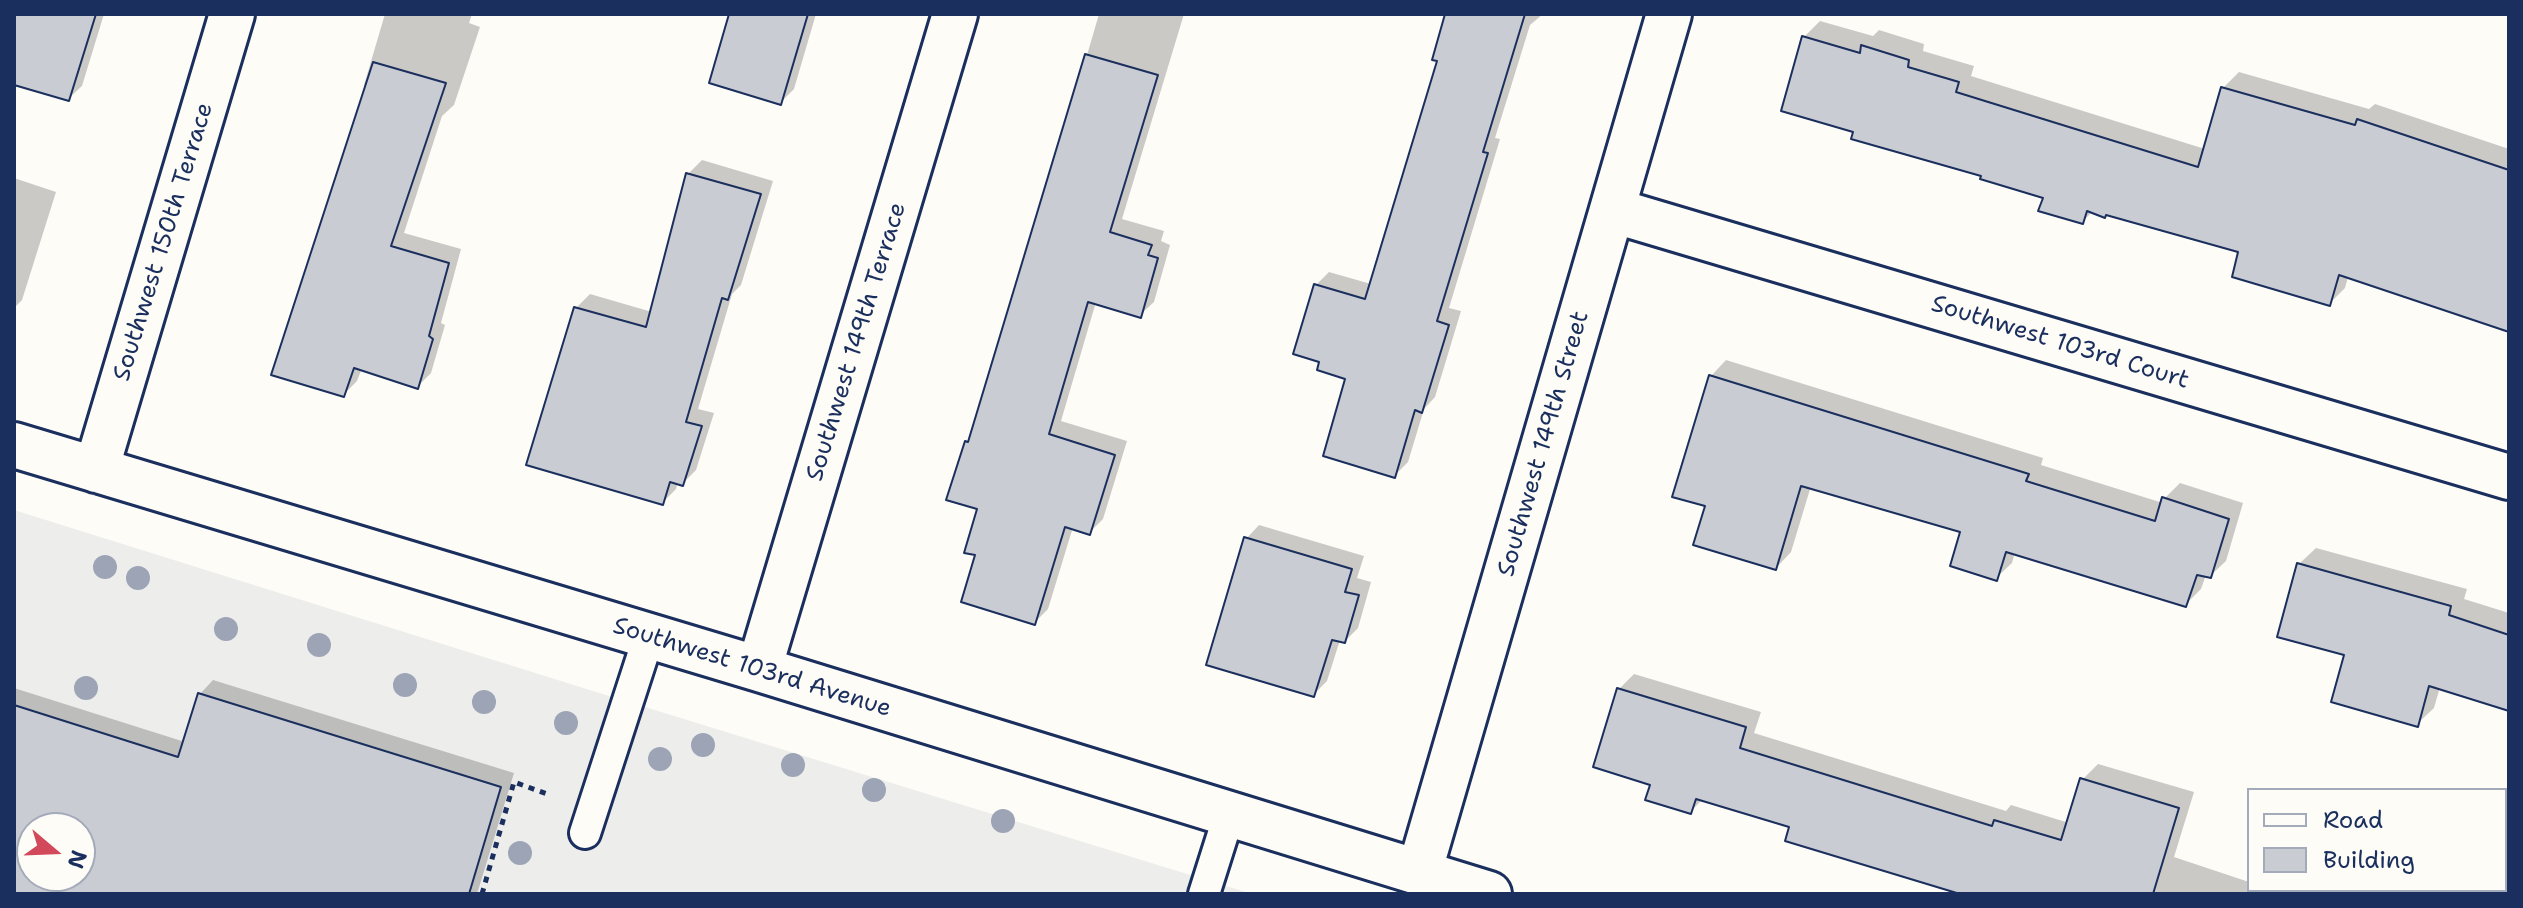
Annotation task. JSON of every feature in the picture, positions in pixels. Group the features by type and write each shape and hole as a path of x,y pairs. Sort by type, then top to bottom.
{"street":[{"name":"Southwest 150th Terrace","path":"96,470 232,14"},
{"name":"Southwest 149th Terrace","path":"759,669 955,14"},
{"name":"Southwest 149th Street","path":"1452,886 1612,210 1669,14"},
{"name":"Southwest 103rd Court","path":"1612,210 2509,477"},
{"name":"Southwest 103rd Avenue","path":"14,445 759,669 1452,886"}],"lane":[{"path":"585,833 649,636"},
{"path":"1204,894 1229,815"}],"path":[{"path":"482,894 514,782 556,797"}],"shaded area":[{"path":"14,510 593,691 1252,894 14,894"}],"building":[{"path":"14,14 96,14 69,101 14,85"},
{"path":"729,14 808,14 781,105 709,83"},
{"path":"1445,14 1525,14 1483,152 1488,153 1437,321 1449,325 1422,413 1415,410 1395,478 1323,456 1345,379 1317,370 1319,362 1293,354 1314,284 1365,299 1437,61 1432,60"},
{"path":"1802,36 1860,53 1861,45 1909,60 1908,67 1959,82 1956,92 2198,167 2221,87 2355,125 2357,119 2509,170 2509,332 2339,275 2330,306 2232,277 2238,252 2087,211 2083,224 2038,211 2043,198 1980,179 1981,176 1851,139 1853,132 1781,111"},
{"path":"1085,54 1158,75 1110,232 1152,245 1148,255 1158,258 1141,318 1088,302 1049,434 1115,455 1090,535 1065,527 1035,625 961,602 975,555 964,553 977,509 946,500 965,441 968,442"},
{"path":"373,62 446,83 391,246 449,263 429,336 433,339 418,389 354,368 344,397 271,375"},
{"path":"686,173 761,194 728,300 722,298 686,422 702,426 683,486 670,482 663,505 526,465 574,307 646,327"},
{"path":"1709,375 2029,474 2026,481 2155,521 2162,497 2229,519 2211,578 2197,575 2186,607 2006,552 1997,581 1950,566 1960,532 1801,486 1776,570 1693,545 1705,506 1672,497"},
{"path":"1244,537 1352,569 1345,592 1359,595 1345,643 1332,640 1314,697 1206,665"},
{"path":"2297,563 2451,606 2449,615 2509,635 2509,711 2429,686 2418,727 2331,702 2344,655 2277,637"},
{"path":"1617,688 1746,727 1740,748 1992,826 1994,820 2061,840 2080,778 2179,808 2153,894 1960,894 1785,841 1789,827 1696,799 1691,814 1645,800 1650,785 1593,767"},
{"path":"198,693 501,787 469,894 14,894 14,705 178,757"}]}
